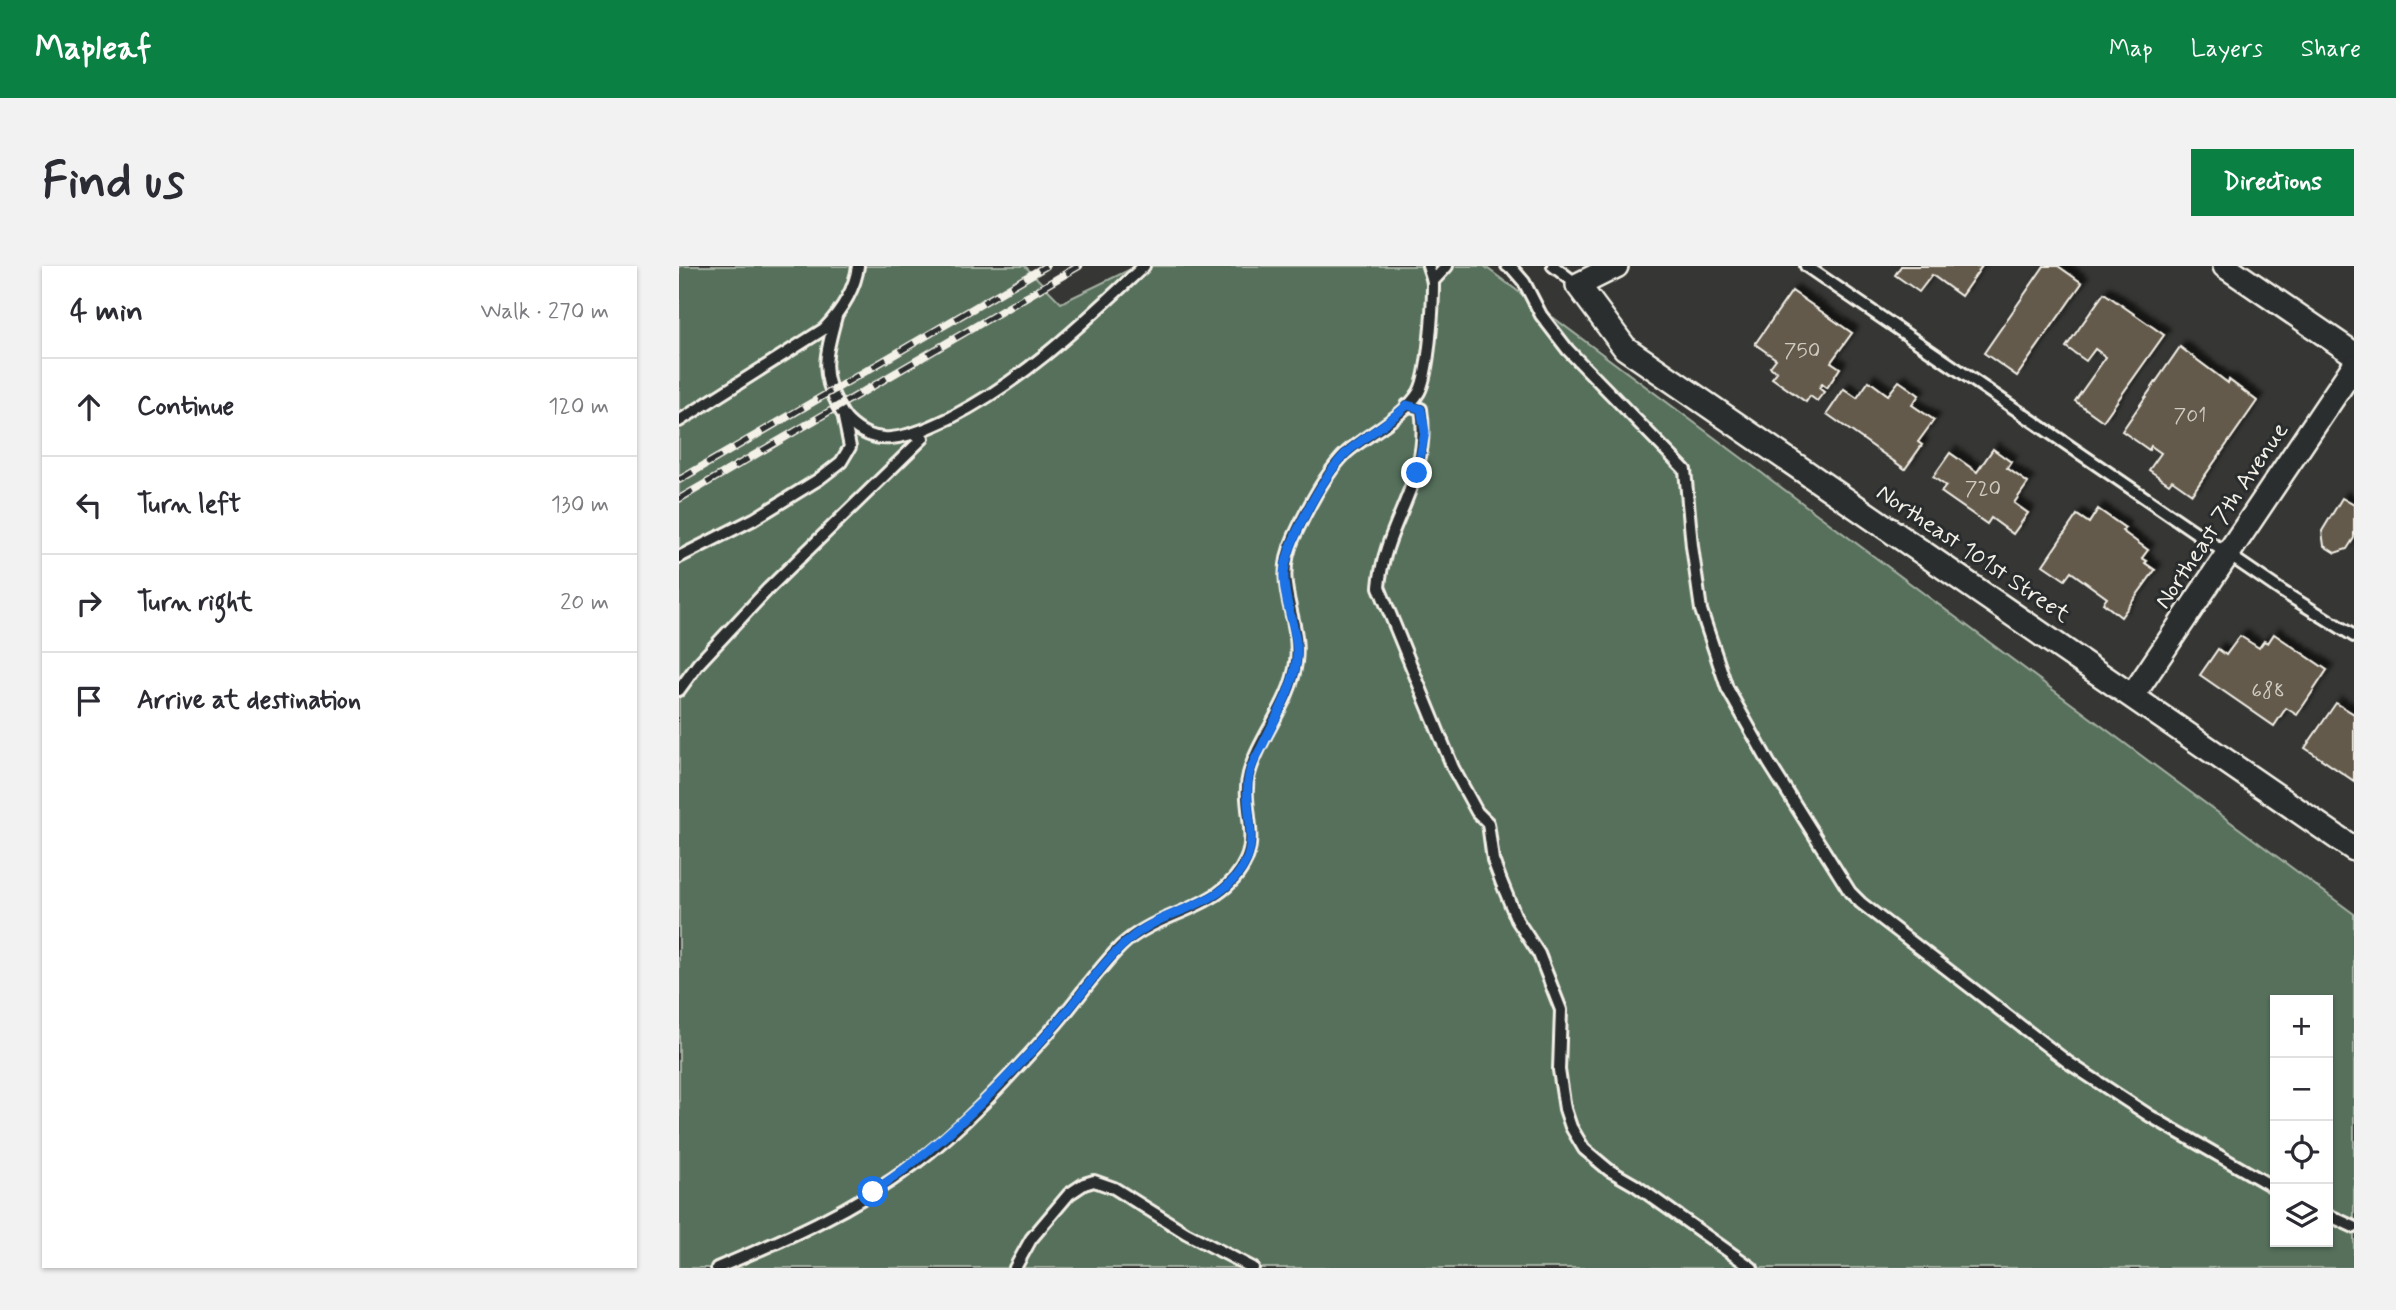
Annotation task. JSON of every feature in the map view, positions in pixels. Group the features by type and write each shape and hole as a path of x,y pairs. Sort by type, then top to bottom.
{"street":[{"path":"1578,285 1616,266"},
{"path":"2225,266 2354,354"},
{"name":"Northeast 101st Street","path":"1578,285 1625,348 2354,849"},
{"name":"Northeast 7th Avenue","path":"2133,695 2354,366"}],"lane":[{"path":"679,421 824,329 848,296 858,266"},
{"path":"679,690 698,664 768,589 918,436 972,407 1030,368 1074,332 1145,266"},
{"path":"717,1268 835,1215 915,1164 951,1134 989,1096 1053,1028 1120,947 1137,932 1203,902 1237,876 1247,858 1251,838 1246,794 1249,772 1291,681 1296,662 1296,643 1284,579 1286,558 1294,537 1329,474 1346,453 1407,405 1419,392 1425,376 1433,281 1428,266"},
{"path":"1433,281 1447,266"},
{"path":"1507,266 1524,282 1541,315 1568,350 1685,470 1701,610 1727,688 1769,763 1850,892 2069,1063 2150,1116 2270,1185"},
{"path":"1553,266 1578,285"},
{"path":"1806,266 2283,592 2354,636"},
{"path":"679,557 754,519 819,479 841,461 851,447 844,418 826,383 824,367 836,316"},
{"path":"1407,405 1421,409 1425,432 1417,473 1386,554 1379,587 1453,768 1477,812 1488,823 1493,860 1501,881 1517,920 1539,954 1561,1010 1559,1070 1570,1127 1584,1149 1609,1170 1635,1185 1752,1268"},
{"path":"844,418 872,436 890,439 918,436"},
{"path":"1015,1268 1031,1239 1069,1194 1094,1181 1114,1188 1186,1233 1253,1268"},
{"path":"2333,1216 2354,1227"}],"green space":[{"path":"679,266 1025,266 1061,303 1137,266 1484,266 2354,914 2354,1268 679,1268"}],"building":[{"path":"1901,266 1982,266 1961,296 1932,275 1919,292 1895,275"},
{"path":"2044,266 2058,266 2082,283 2017,376 1984,353"},
{"path":"1792,291 1852,333 1831,362 1840,368 1827,388 1822,384 1819,388 1824,392 1817,401 1810,396 1806,402 1772,378 1777,372 1770,367 1776,359 1755,344"},
{"path":"2104,293 2164,335 2103,421 2075,401 2106,357 2095,349 2086,361 2066,347"},
{"path":"2180,347 2257,401 2192,494 2172,480 2169,484 2149,470 2161,453 2151,446 2149,450 2122,431"},
{"path":"1869,381 1888,395 1899,381 1919,395 1912,405 1934,420 1918,442 1922,445 1905,469 1827,414 1844,389 1857,398"},
{"path":"1993,449 2011,462 2007,468 2028,483 2014,503 2028,513 2013,534 1991,518 1987,524 1941,492 1946,486 1933,477 1950,453 1977,472"},
{"path":"2342,498 2354,505 2354,538 2347,549 2335,553 2324,546 2322,531"},
{"path":"2098,509 2125,528 2122,531 2148,550 2142,558 2155,570 2121,617 2103,603 2107,598 2071,572 2065,580 2043,565 2077,515 2089,523"},
{"path":"2274,634 2327,670 2297,715 2286,708 2274,726 2200,675 2218,649 2226,655 2240,636 2259,648 2264,641 2268,643"},
{"path":"2336,703 2354,714 2354,781 2305,748"}],"railway":[{"path":"679,480 1046,266"},
{"path":"679,499 1079,266"}],"route":[{"path":"873,1192 915,1164 951,1134 1053,1028 1120,947 1137,932 1203,902 1237,876 1247,858 1251,838 1246,794 1249,772 1291,681 1296,662 1296,643 1284,579 1286,558 1294,537 1329,474 1346,453 1407,405 1421,409 1425,432 1417,473"}]}
